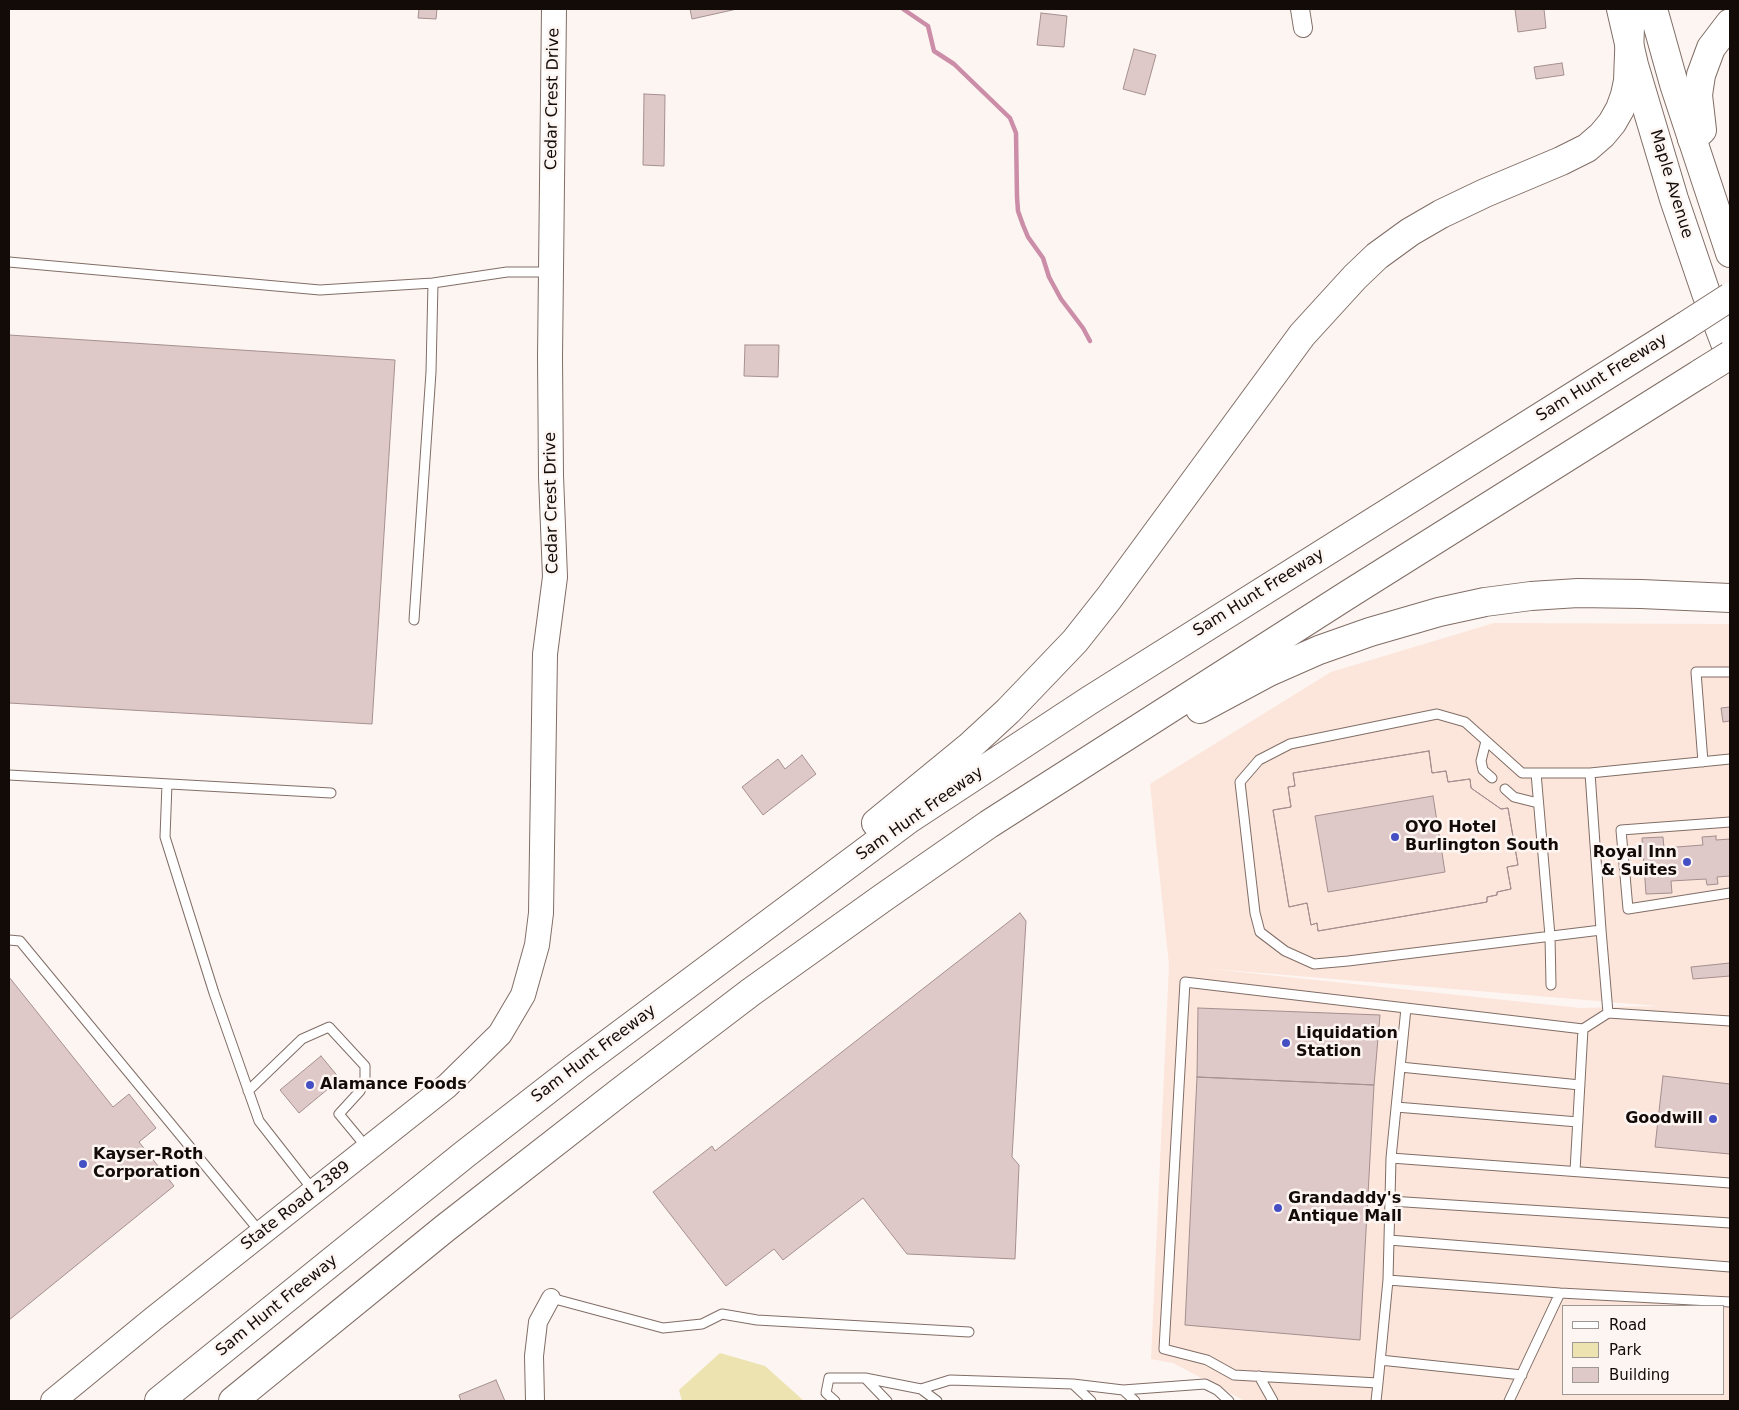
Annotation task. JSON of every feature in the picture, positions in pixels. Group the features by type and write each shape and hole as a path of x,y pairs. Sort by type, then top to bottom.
{"main road":[{"name":"Maple Avenue","path":"1621,9 1628,40 1674,199 1730,356"},
{"path":"670,996 970,746 1043,676 1075,641 1109,598 1302,335 1354,277 1377,256 1410,232 1441,214 1485,192 1561,161 1587,148 1602,135 1612,123 1625,95 1628,81 1628,40 1633,16 1637,9"},
{"name":"Maple Avenue","path":"1653,9 1674,84 1730,253"},
{"path":"1692,139 1702,130 1698,95 1700,75 1711,48 1730,23"},
{"name":"Sam Hunt Freeway","path":"159,1401 465,1154 670,996 909,820 1090,700 1730,297"},
{"path":"233,1401 444,1229 620,1091 743,998 892,891 989,824 1349,594 1730,356"},
{"path":"1035,795 1269,672 1319,650 1370,632 1439,612 1485,602 1531,596 1578,593 1730,598"}],"street":[{"name":"Cedar Crest Drive","path":"523,996 538,945 541,913 545,654 554,578 551,476 550,272 554,9"},
{"path":"1300,9 1303,28"},
{"name":"State Road 2389","path":"52,1401 447,1086 500,1034 523,996"},
{"path":"535,1401 534,1356 538,1322 551,1298"}],"lane":[{"path":"9,262 320,290 433,283 507,272 550,272"},
{"path":"414,620 431,372 433,283"},
{"path":"1703,762 1696,672 1730,672"},
{"path":"1601,930 1314,964 1285,951 1260,932 1254,914 1240,782 1259,760 1290,744 1437,714 1465,722 1522,773 1590,773 1730,759"},
{"path":"1486,741 1480,761 1483,770 1492,778"},
{"path":"1536,773 1550,936 1551,985"},
{"path":"1590,773 1608,1013"},
{"path":"9,776 331,793"},
{"path":"167,784 165,837 214,993 248,1091 259,1121 315,1191"},
{"path":"1505,789 1514,797 1538,803"},
{"path":"1730,822 1621,830 1628,909 1730,894"},
{"path":"9,940 20,941 262,1233"},
{"path":"1378,1383 1234,1375 1207,1360 1164,1349 1185,982 1584,1029 1608,1013 1730,1021"},
{"path":"1376,1401 1388,1280 1391,1158 1406,1008"},
{"path":"248,1091 302,1039 329,1027 365,1066 365,1080 360,1091 339,1114 368,1149"},
{"path":"1575,1171 1584,1029"},
{"path":"1400,1067 1580,1085"},
{"path":"1396,1107 1578,1122"},
{"path":"1391,1158 1730,1183"},
{"path":"1390,1201 1730,1223"},
{"path":"1389,1240 1730,1267"},
{"path":"1388,1280 1560,1293 1730,1302"},
{"path":"1509,1401 1560,1293"},
{"path":"551,1298 663,1328 702,1324 722,1314 756,1320 969,1332"},
{"path":"1380,1360 1522,1375"},
{"path":"1259,1376 1272,1401"},
{"path":"835,1401 826,1393 829,1378 865,1378 921,1389 936,1401"},
{"path":"865,1378 887,1401"},
{"path":"921,1389 950,1380 1073,1384 1123,1390 1205,1384 1229,1401"},
{"path":"1073,1384 1091,1401"},
{"path":"1123,1390 1135,1401"}],"shaded area":[{"path":"1494,623 1730,624 1730,1401 1245,1401 1173,1363 1151,1359 1169,965 1150,784 1331,672","holes":["1202,968 1658,1006 1580,1008"]}],"green space":[{"path":"720,1353 765,1366 804,1401 682,1401 679,1390"}],"building":[{"path":"419,9 437,9 436,19 418,18"},
{"path":"690,9 737,9 692,19"},
{"path":"1515,9 1544,9 1546,28 1518,32"},
{"path":"1041,13 1067,16 1064,47 1037,45"},
{"path":"1134,49 1156,55 1145,95 1123,89"},
{"path":"1562,63 1564,75 1536,79 1534,67"},
{"path":"644,94 665,95 664,166 643,165"},
{"path":"9,335 395,360 372,724 9,703"},
{"path":"745,345 779,345 778,377 744,376"},
{"path":"1730,707 1730,721 1723,722 1721,708"},
{"name":"OYO Hotel Burlington South","path":"1429,751 1432,773 1446,771 1448,782 1470,779 1471,788 1501,809 1508,808 1518,865 1507,867 1511,889 1497,892 1497,895 1487,897 1487,902 1318,931 1317,923 1311,925 1307,903 1289,907 1273,810 1291,807 1288,787 1295,786 1293,773","holes":["1433,796 1445,872 1328,892 1315,816"]},
{"name":"OYO Hotel Burlington South","path":"1429,751 1432,773 1446,771 1448,782 1470,779 1471,788 1501,809 1508,808 1518,865 1507,867 1511,889 1497,892 1497,895 1487,897 1487,902 1318,931 1317,923 1311,925 1307,903 1289,907 1273,810 1291,807 1288,787 1295,786 1293,773"},
{"path":"802,755 816,774 763,815 742,787 778,759 785,769"},
{"name":"Royal Inn & Suites","path":"1716,836 1716,840 1730,839 1730,876 1717,877 1718,884 1707,885 1706,879 1671,881 1672,893 1646,894 1642,838 1663,837 1664,848 1703,845 1702,837"},
{"path":"1020,913 1026,921 1012,1157 1019,1165 1015,1259 907,1254 863,1198 783,1260 774,1249 726,1286 653,1192 712,1146 715,1151"},
{"path":"1730,963 1730,976 1693,979 1691,967"},
{"name":"Kayser-Roth Corporation","path":"9,977 113,1107 129,1094 156,1128 139,1142 174,1186 9,1320"},
{"path":"1198,1008 1380,1015 1374,1085 1197,1077"},
{"name":"Alamance Foods","path":"321,1056 340,1079 299,1113 280,1090"},
{"path":"1663,1076 1730,1084 1730,1154 1655,1147"},
{"path":"1197,1077 1374,1085 1360,1340 1185,1325"},
{"path":"496,1380 505,1401 461,1401 459,1395"}],"waterway":[{"path":"903,9 928,26 934,51 954,64 1010,118 1016,133 1018,211 1023,225 1028,237 1043,258 1049,277 1061,299 1083,328 1090,341"}],"place":[{"name":"OYO Hotel Burlington South","path":"1395,837"},
{"name":"Royal Inn & Suites","path":"1687,862"},
{"name":"Liquidation Station","path":"1286,1043"},
{"name":"Alamance Foods","path":"310,1085"},
{"name":"Goodwill","path":"1713,1119"},
{"name":"Kayser-Roth Corporation","path":"83,1164"},
{"name":"Grandaddy's Antique Mall","path":"1278,1208"}]}
